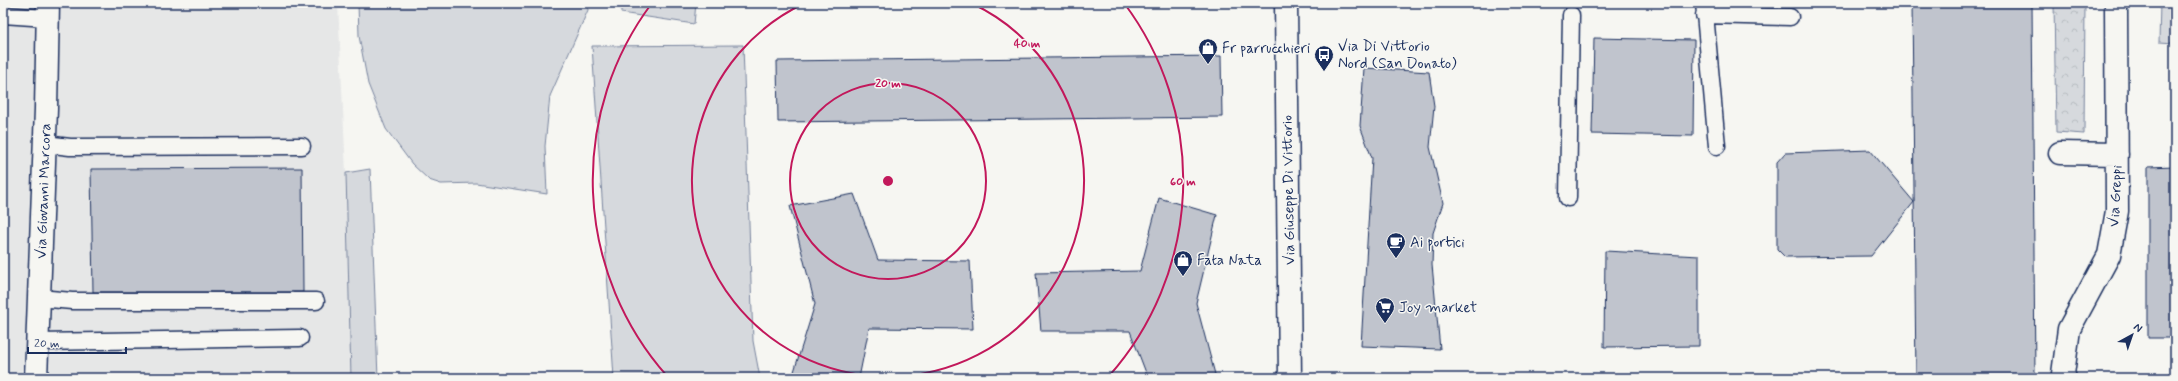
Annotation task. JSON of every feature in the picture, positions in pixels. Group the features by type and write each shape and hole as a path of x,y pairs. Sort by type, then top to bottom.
{"street":[{"name":"Via Giuseppe Di Vittorio","path":"1286,3 1290,378"},
{"name":"Via Greppi","path":"2066,378 2064,374 2069,329 2109,255 2117,211 2116,3"},
{"name":"Via Giovanni Marcora","path":"36,378 45,144 48,10"},
{"path":"2060,153 2117,154"}],"lane":[{"path":"1717,146 1704,9 1790,17"},
{"path":"3,15 48,10"},
{"path":"1568,198 1571,15"},
{"path":"45,144 70,147 302,146"},
{"path":"39,298 72,301 316,301"},
{"path":"37,342 300,338"}],"shaded area":[{"path":"3,3 338,3 346,173 351,378 3,378"}],"green space":[{"path":"358,3 588,3 588,10 550,96 545,146 547,194 476,183 441,184 429,180 412,164 386,129 368,84 359,36"},
{"path":"621,3 696,3 694,24 621,13"},
{"path":"2054,3 2085,3 2084,134 2056,132"},
{"path":"2160,3 2175,3 2175,43 2159,42"},
{"path":"743,45 753,341 760,378 614,378 592,46"},
{"path":"370,169 378,378 351,378 346,173"}],"building":[{"path":"1912,3 2032,3 2035,378 1916,378"},
{"path":"1594,38 1694,40 1693,136 1592,134"},
{"path":"1221,56 1222,117 778,122 777,61"},
{"path":"1364,68 1429,72 1434,106 1430,147 1443,203 1433,233 1432,265 1440,349 1361,346 1372,158 1360,126"},
{"path":"1870,150 1914,202 1871,256 1785,257 1777,249 1777,162 1785,153"},
{"path":"2175,166 2175,338 2148,338 2148,167"},
{"path":"302,168 303,292 93,292 91,169"},
{"path":"854,194 878,260 970,261 973,329 869,328 859,378 792,378 815,304 790,206"},
{"path":"1159,198 1217,215 1196,303 1216,378 1148,378 1130,331 1041,331 1036,273 1140,271"},
{"path":"1605,251 1699,256 1699,346 1604,347"}],"place":[{"name":"Fr parrucchieri","path":"1208,65"},
{"name":"Via Di Vittorio Nord (San Donato)","path":"1324,72"},
{"name":"Ai portici","path":"1396,259"},
{"name":"Fata Nata","path":"1183,277"},
{"name":"Joy market","path":"1385,324"}]}
